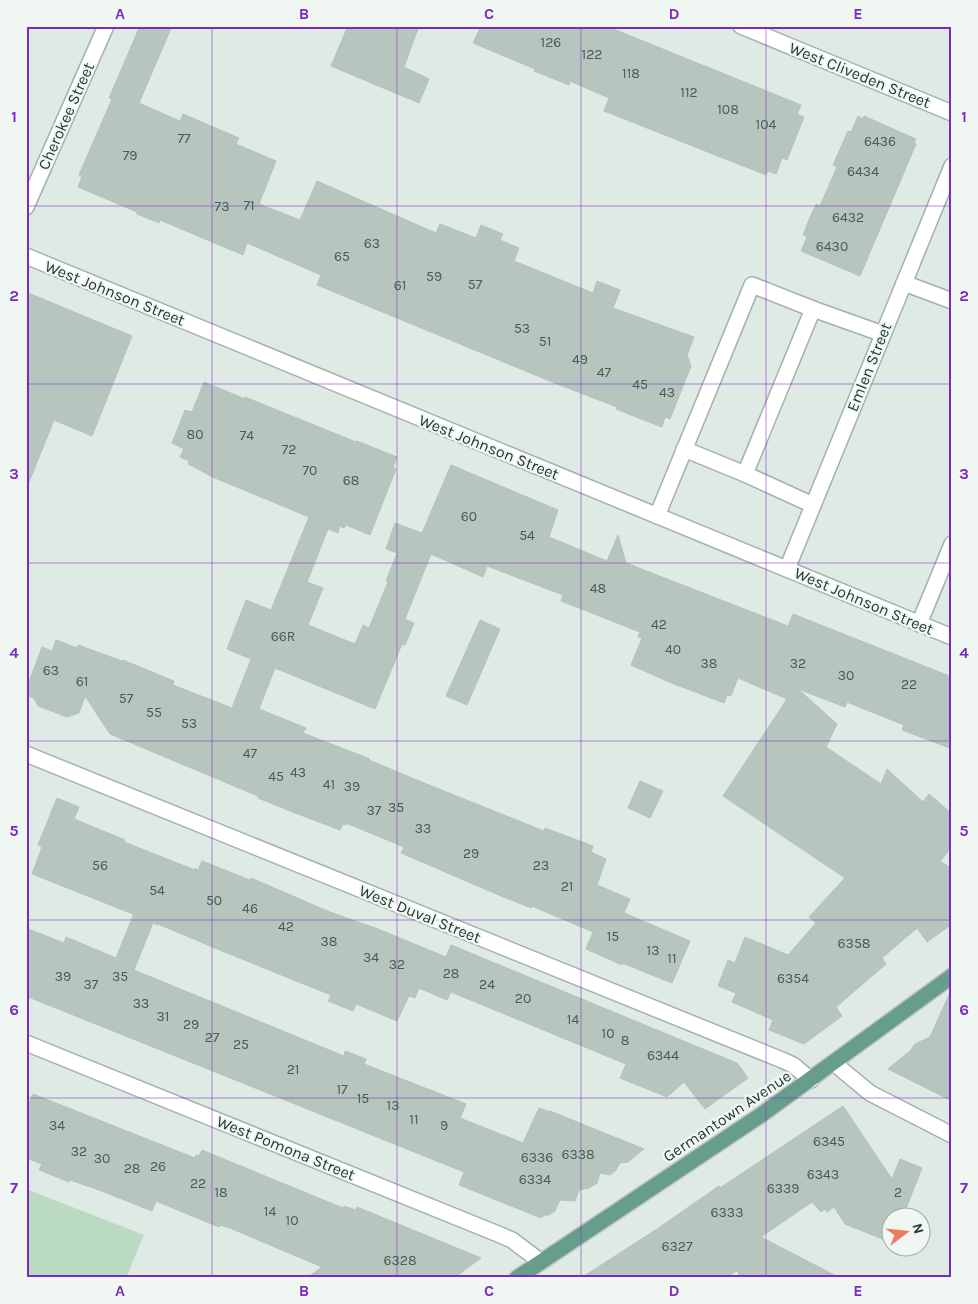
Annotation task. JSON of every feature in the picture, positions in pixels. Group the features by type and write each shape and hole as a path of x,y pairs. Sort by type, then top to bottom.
{"main road":[{"name":"Germantown Avenue","path":"517,1278 810,1080 952,976"}],"street":[{"name":"Cherokee Street","path":"26,206 106,26"},
{"name":"West Cliveden Street","path":"741,26 952,113"},
{"name":"Emlen Street","path":"786,568 952,166"},
{"name":"West Johnson Street","path":"26,256 952,637"},
{"path":"904,282 952,300"},
{"path":"657,516 752,285 883,334"},
{"path":"745,474 813,309"},
{"path":"684,449 813,505"},
{"path":"919,624 952,544"},
{"name":"West Duval Street","path":"26,754 782,1060 793,1065 810,1080"},
{"name":"West Pomona Street","path":"26,1043 498,1234 512,1240 541,1262"},
{"path":"834,1063 870,1093 952,1135"}],"green space":[{"path":"26,1189 144,1235 126,1278 26,1278"}],"building":[{"path":"140,26 172,26 139,103 180,121 183,114 239,138 236,144 276,161 259,204 300,220 317,181 436,233 440,224 476,238 481,225 503,234 500,240 519,248 514,261 593,293 597,281 620,290 613,308 694,337 687,355 691,366 670,419 665,417 662,427 641,419 616,409 617,407 317,285 321,275 247,243 243,255 160,220 159,223 137,214 137,212 78,187 82,177 79,175 112,99 109,98"},
{"path":"348,26 419,26 404,67 429,79 419,103 331,66"},
{"path":"481,26 606,26 801,105 797,114 804,117 787,160 782,158 776,174 768,171 766,175 604,111 609,98 570,81 569,85 534,71 535,69 473,43"},
{"path":"858,116 863,119 864,116 916,139 914,143 916,144 860,276 801,251 807,237 803,235 811,215 816,204 820,206 837,167 833,165 848,131 851,132"},
{"path":"26,292 132,336 92,436 54,420 27,487"},
{"path":"204,382 397,457 393,467 396,469 370,535 346,525 344,528 340,526 338,533 328,529 307,582 323,588 308,625 355,644 363,625 369,628 388,582 386,581 397,553 386,549 395,523 422,533 451,465 558,510 549,537 607,561 618,535 626,563 788,626 793,614 952,677 952,749 902,730 904,725 847,702 845,707 798,689 837,724 826,747 881,784 887,769 923,802 929,794 952,814 952,847 940,861 952,869 952,924 927,942 917,928 882,958 886,964 836,1007 842,1016 804,1044 769,1030 773,1020 732,1002 736,993 718,986 728,960 735,963 745,937 788,955 816,923 809,917 845,878 723,796 787,699 738,678 731,696 727,695 724,703 669,682 631,665 642,638 638,637 640,632 561,601 563,595 487,566 483,577 431,554 405,619 414,623 405,645 402,644 375,709 275,668 259,709 306,728 303,733 370,759 429,785 544,831 545,828 593,846 591,852 606,859 597,885 630,899 624,913 690,941 672,983 622,963 622,965 586,949 593,932 532,906 531,908 501,896 401,853 404,847 346,823 346,825 343,824 340,830 290,811 110,734 85,696 79,713 67,717 38,706 34,698 26,695 26,690 42,647 52,651 56,640 77,648 78,645 123,660 174,681 173,685 232,708 251,659 227,649 246,600 271,610 309,517 215,478 188,464 189,461 180,457 184,449 172,443 185,410 192,412"},
{"path":"480,620 500,629 467,705 446,696"},
{"path":"640,781 663,791 650,818 628,808"},
{"path":"57,798 79,807 74,819 125,840 124,842 195,870 195,868 198,870 202,861 250,880 251,878 330,912 378,929 446,957 451,945 737,1063 748,1078 705,1109 684,1082 667,1097 620,1078 626,1064 451,992 447,1000 419,988 415,998 409,996 397,1021 356,1004 353,1011 328,1001 331,995 153,923 134,970 344,1056 345,1051 366,1059 364,1064 466,1104 460,1118 523,1143 539,1108 644,1149 628,1162 620,1163 610,1175 600,1173 597,1183 589,1188 579,1190 575,1201 560,1200 555,1211 541,1218 459,1185 464,1172 26,996 26,928 64,943 66,937 116,958 133,916 133,914 32,874 42,847 38,845"},
{"path":"952,988 952,1101 888,1069 910,1051 915,1044 930,1037"},
{"path":"33,1094 195,1158 196,1155 199,1156 202,1150 343,1208 344,1206 356,1210 357,1207 481,1258 454,1278 307,1278 322,1267 230,1228 220,1225 219,1227 156,1201 152,1211 99,1190 70,1180 69,1182 39,1170 42,1164 26,1158 26,1111"},
{"path":"843,1106 892,1179 900,1159 922,1168 907,1206 880,1206 880,1238 845,1224 834,1207 827,1212 825,1209 821,1212 812,1202 761,1237 840,1278 741,1278 737,1271 724,1278 581,1278 719,1186 720,1188"}]}
